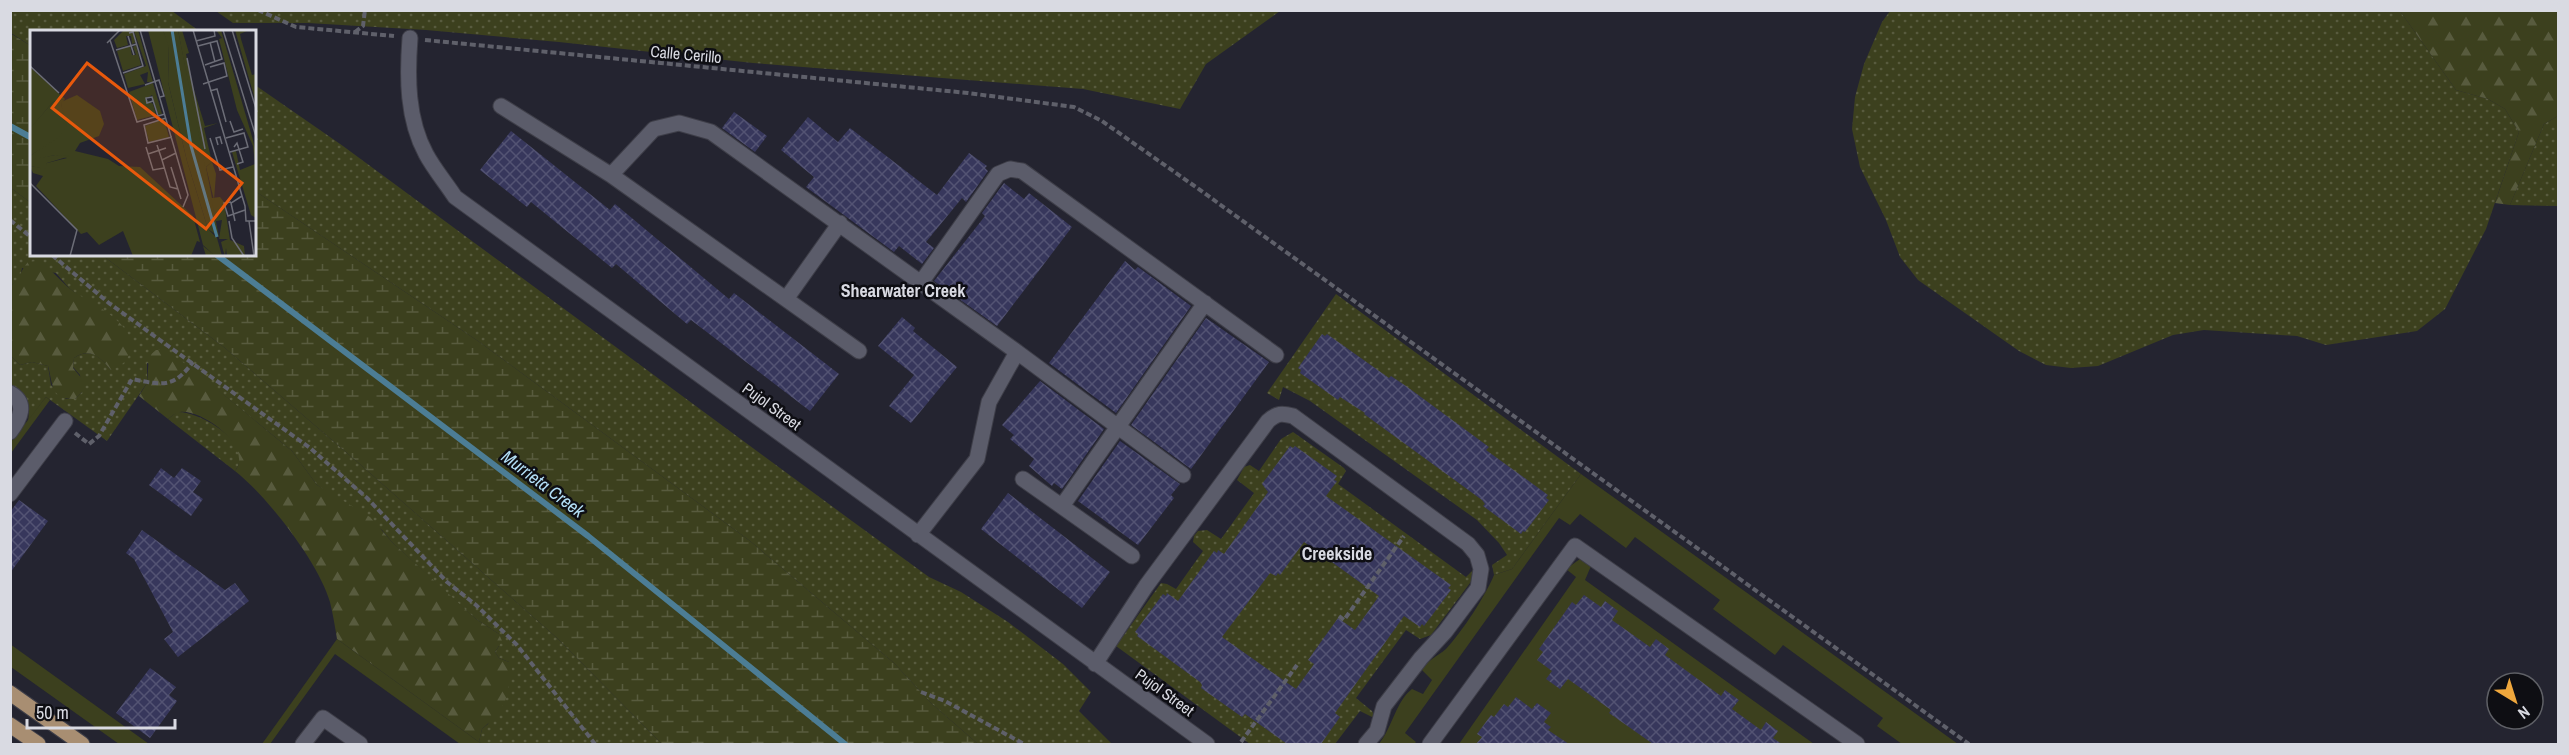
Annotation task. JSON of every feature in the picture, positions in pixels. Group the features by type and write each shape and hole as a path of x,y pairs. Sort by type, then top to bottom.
{"main road":[{"path":"10,693 82,744"},
{"path":"10,724 38,744"}],"street":[{"name":"Pujol Street","path":"410,38 410,109 426,153 455,197 1207,744"},
{"path":"501,106 611,175 859,351"},
{"path":"611,175 654,129 679,123 711,132 922,281 1183,475"},
{"path":"922,281 998,174 1010,169 1022,171 1276,355"},
{"path":"786,299 840,223"},
{"path":"1062,506 1205,303"},
{"path":"918,535 977,459 989,402 1017,352"},
{"path":"10,393 21,403 21,410 19,420 10,432"},
{"path":"1095,664 1124,616 1268,421 1282,413 1293,416 1468,544 1477,555 1481,569 1478,588 1384,706 1377,731 1366,744"},
{"path":"10,494 63,422"},
{"path":"1023,479 1132,556"},
{"path":"1430,744 1575,546 1857,744"},
{"path":"303,744 323,718 360,744"}],"path":[{"name":"Calle Cerillo","path":"258,10 296,27 968,93 1074,107 1102,121 1193,184 1969,744"},
{"path":"355,33 363,26 365,10"},
{"path":"10,220 30,236"},
{"path":"53,256 110,304 310,448 367,498 447,582 476,605 517,645 595,744"},
{"path":"63,422 89,444 99,436 132,379 153,385 165,384 175,381 193,362"},
{"path":"1339,616 1344,620 1404,536"},
{"path":"1241,742 1298,665"},
{"path":"921,692 945,701 1024,744"}],"green space":[{"path":"10,11 172,11 198,30 30,30 30,45 11,33"},
{"path":"216,11 1280,11 1206,64 1180,109 1083,89 753,63 426,30 308,23 233,23"},
{"path":"1890,11 2400,11 2456,90 2488,99 2505,109 2519,132 2486,229 2445,309 2417,331 2326,345 2297,336 2204,330 2173,335 2098,366 2071,368 2046,365 2019,351 1918,280 1900,257 1886,220 1860,167 1852,129 1855,97 1864,64 1882,22"},
{"path":"2400,11 2558,11 2558,116 2544,124 2510,205 2495,203 2519,132 2505,109 2488,99 2456,90"},
{"path":"10,33 30,45 30,202 11,188"},
{"path":"256,86 343,146 929,577 961,592 1008,622 1063,664 1091,692 1079,711 1112,744 978,744 932,704 894,663 750,541 478,341 256,192"},
{"path":"2558,116 2558,206 2510,205 2544,124"},
{"path":"11,188 30,202 30,256 103,256 225,348 557,638 662,744 482,744 479,742 482,729 488,724 509,662 499,658 495,652 499,646 499,634 476,619 451,597 382,530 317,485 292,451 209,384 147,363 147,383 107,441 46,397 28,421 29,409 26,401 11,387 11,356 20,365 32,362 48,366 51,385 66,399 75,399 82,392 80,375 73,367 74,358 85,353 95,355 111,370 82,298 69,288 56,273 22,268 20,278 11,286"},
{"path":"256,192 478,341 750,541 894,663 932,704 978,744 662,744 557,638 225,348 103,256 256,256"},
{"path":"37,261 73,291 111,316 127,332 131,342 130,352 125,361 111,370 94,355 85,353 74,358 73,368 84,381 82,392 75,399 61,397 57,393 52,384 48,366 32,362 20,365 11,356 11,286 28,262"},
{"path":"1336,294 1581,474 1512,569 1494,575 1492,565 1507,555 1477,520 1310,401 1283,387 1279,400 1267,393"},
{"path":"156,350 165,350 190,367 292,451 317,485 370,517 392,542 476,619 499,634 502,641 495,652 499,658 509,662 512,670 505,702 495,717 482,729 479,742 337,639 330,602 315,569 304,550 276,513 235,471 239,461 238,451 232,441 223,431 201,417 180,412 168,419 139,396 147,383 149,356"},
{"path":"46,397 50,400 11,453 10,443"},
{"path":"177,412 187,413 211,423 232,440 238,450 239,461 235,471 168,419"},
{"path":"1293,432 1344,468 1346,471 1338,484 1466,577 1474,569 1476,575 1431,635 1420,639 1406,630 1356,698 1372,711 1374,715 1372,717 1360,711 1335,744 1250,744 1116,646 1161,583 1176,589 1203,551 1193,542 1198,531 1207,530 1221,539 1254,493 1237,480 1244,467 1250,465 1259,471 1281,439"},
{"path":"1581,474 1958,744 1902,744 1877,726 1883,718 1783,645 1775,655 1713,609 1720,600 1635,537 1626,548 1580,514 1570,525 1559,518 1405,733 1416,742 1414,744 1379,744 1402,700 1412,689 1423,694 1432,680 1422,670 1424,666 1446,649 1459,633 1480,603 1494,575 1512,569"},
{"path":"1580,559 1585,560 1591,566 1585,580 1814,744 1459,744 1576,577 1566,569"},
{"path":"337,639 482,744 460,744 335,654 270,744 262,744"},
{"path":"10,644 149,744 119,744 11,667"}],"building":[{"path":"734,112 767,136 755,152 722,128"},
{"path":"808,117 838,142 850,128 937,195 969,153 987,166 985,168 988,171 966,202 962,198 926,242 934,248 922,264 899,246 894,252 806,187 814,177 781,150"},
{"path":"511,131 610,210 615,204 729,299 734,293 839,374 810,411 691,320 687,324 616,264 612,268 531,202 527,207 480,170"},
{"path":"1004,183 1024,199 1029,193 1072,227 997,326 934,281 985,216 982,213"},
{"path":"1125,261 1135,270 1138,267 1191,306 1116,413 1049,363"},
{"path":"902,317 915,328 913,331 957,367 911,423 889,406 914,375 878,346"},
{"path":"1206,318 1269,362 1191,469 1131,425"},
{"path":"1322,334 1325,336 1327,334 1389,378 1391,376 1406,386 1489,447 1486,450 1548,495 1546,498 1549,500 1525,532 1521,534 1483,506 1485,504 1482,500 1365,413 1340,397 1338,400 1300,373 1301,370 1298,368"},
{"path":"1040,381 1104,429 1062,489 1054,483 1052,486 1029,466 1034,459 1010,439 1014,435 1002,425"},
{"path":"1120,441 1180,484 1171,495 1174,498 1138,545 1078,501"},
{"path":"1290,446 1293,448 1295,446 1337,476 1334,480 1337,481 1326,496 1451,585 1448,588 1451,590 1424,626 1422,624 1420,627 1404,616 1335,713 1340,717 1321,744 1287,744 1245,714 1242,717 1201,688 1200,682 1137,636 1135,632 1163,594 1166,596 1167,593 1178,601 1214,551 1217,553 1218,550 1224,554 1268,492 1262,484","holes":["1304,542 1379,596 1355,630 1338,618 1308,660 1314,664 1296,689 1222,637 1270,573 1280,575"]},
{"path":"161,468 174,478 182,468 201,481 193,492 203,499 191,516 149,485"},
{"path":"1008,493 1110,572 1082,608 981,529"},
{"path":"19,500 48,521 10,573 10,512"},
{"path":"142,530 225,590 235,583 249,601 178,657 164,639 173,632 134,559 126,553"},
{"path":"1584,595 1601,607 1605,601 1618,611 1612,620 1650,647 1656,639 1669,649 1665,655 1721,696 1725,690 1739,700 1732,709 1761,730 1766,722 1778,731 1773,738 1782,744 1653,744 1609,713 1611,710 1568,679 1560,689 1546,679 1552,671 1537,660 1543,652 1539,649 1572,602 1576,605"},
{"path":"150,668 176,687 169,695 177,701 150,738 116,713"},
{"path":"1516,697 1532,709 1537,703 1551,713 1544,722 1551,727 1548,730 1569,744 1476,744 1482,737 1477,734 1491,715 1494,717 1504,704 1508,707"}],"waterway":[{"name":"Murrieta Creek","path":"10,126 30,137"},
{"name":"Murrieta Creek","path":"218,256 588,536 845,744"}],"district":[{"name":"Shearwater Creek","path":"903,291"},
{"name":"Creekside","path":"1337,554"}]}
